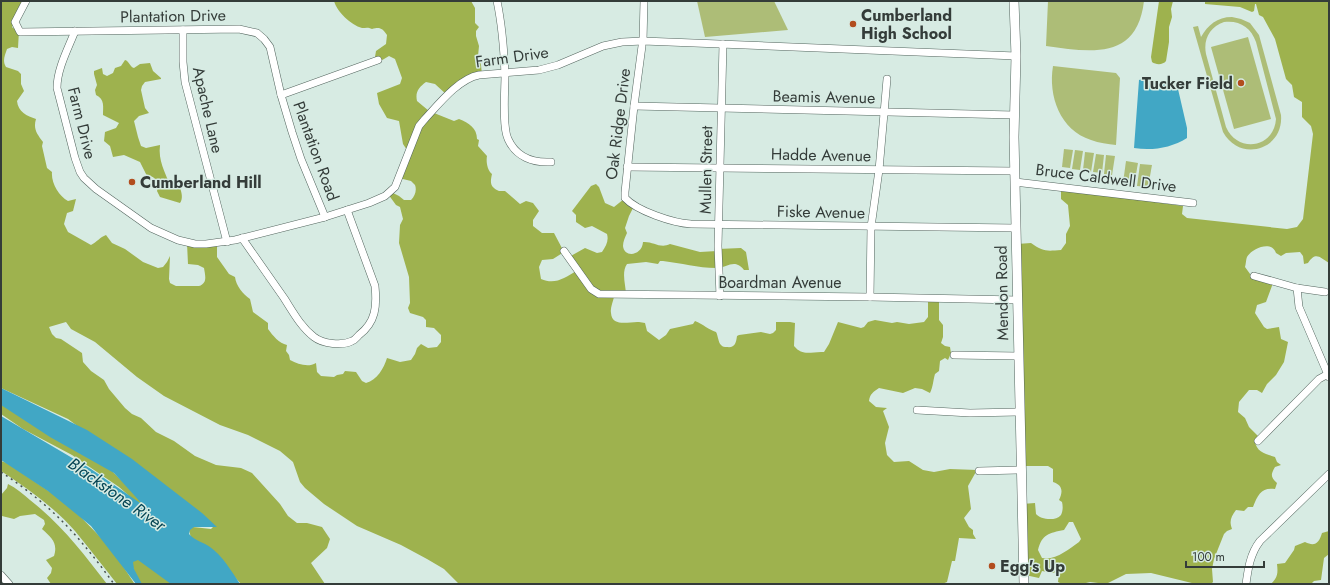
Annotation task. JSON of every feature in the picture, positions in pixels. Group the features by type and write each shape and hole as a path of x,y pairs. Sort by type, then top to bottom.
{"main road":[{"name":"Mendon Road","path":"1014,1 1016,56 1014,115 1015,182 1024,584"}],"street":[{"name":"Plantation Drive","path":"26,1 15,22 20,32 239,29 257,32 270,47 281,95"},
{"path":"497,1 501,20 505,73 505,128 508,140 514,150 524,157 536,162 551,162"},
{"name":"Oak Ridge Drive","path":"630,203 625,198 627,167 642,43 644,1"},
{"name":"Apache Lane","path":"183,30 183,62 185,82 228,242"},
{"name":"Farm Drive","path":"75,31 61,67 57,88 75,158 84,178 96,189 151,228 178,240 195,244 228,242 325,217 379,200 395,187 419,126 459,85 468,78 474,76 545,69 603,46 622,42 723,44 1016,56"},
{"name":"Mullen Street","path":"720,296 718,246 723,44"},
{"path":"281,95 378,60"},
{"path":"870,297 871,227 879,170 888,79"},
{"name":"Plantation Road","path":"281,95 301,159 325,217"},
{"name":"Beamis Avenue","path":"634,106 1014,115"},
{"name":"Hadde Avenue","path":"627,167 1015,172"},
{"name":"Bruce Caldwell Drive","path":"1015,182 1193,203"},
{"name":"Fiske Avenue","path":"630,203 661,218 678,223 692,224 1016,228"},
{"path":"242,238 301,323 314,337 329,342 339,343 352,341 371,323 376,297 375,286 347,210"},
{"name":"Boardman Avenue","path":"564,251 591,289 599,294 1018,300"},
{"path":"1254,276 1297,288 1325,292"},
{"path":"1258,441 1319,379 1328,375 1299,307 1297,288"},
{"path":"954,355 1019,356"},
{"path":"917,410 970,413 1020,412"},
{"path":"979,471 1022,470"},
{"path":"1246,584 1252,555 1260,541 1329,474"},
{"path":"1,575 9,584"}],"green space":[{"path":"1,1 25,1 12,27 19,30 18,48 12,47 7,49 4,62 6,67 18,71 21,74 21,84 24,91 17,101 18,105 21,111 36,119 35,129 43,142 42,146 47,168 52,172 56,189 68,201 76,199 73,211 67,213 64,224 68,232 91,245 106,235 112,243 125,249 143,262 158,268 163,267 170,256 169,279 170,283 176,286 199,286 205,281 204,268 198,265 188,264 187,243 217,244 217,257 229,274 235,277 240,290 250,299 253,312 268,323 268,329 276,339 287,345 286,351 290,360 306,365 316,363 317,372 321,376 334,377 343,374 345,371 356,372 362,381 366,383 374,379 380,373 387,358 400,362 411,360 417,348 421,344 428,348 437,347 441,342 441,335 434,328 426,327 426,320 423,317 410,313 408,308 410,303 409,277 399,243 400,225 403,219 400,207 396,205 388,194 391,192 404,200 411,200 416,191 415,185 411,181 399,178 407,150 403,144 399,121 387,118 379,104 377,93 400,84 402,78 395,59 389,56 379,62 374,63 376,51 386,44 387,35 384,31 379,28 362,28 353,24 341,14 334,1 471,1 475,8 475,23 479,27 476,31 476,36 479,46 478,56 482,75 447,95 435,84 426,82 418,90 417,101 429,111 454,121 459,119 472,126 476,132 477,139 479,140 478,146 487,156 487,165 492,174 492,186 499,191 505,191 520,204 526,201 533,203 539,211 533,220 533,226 542,233 554,233 564,252 553,259 542,260 539,267 541,279 546,281 560,280 576,271 569,257 585,248 597,253 602,252 605,248 608,237 607,234 592,226 585,228 576,222 576,215 572,211 591,186 596,184 599,187 605,203 614,207 624,199 634,206 625,228 627,233 623,246 624,250 630,254 636,253 640,250 643,242 663,246 670,244 700,252 717,251 718,249 741,248 746,252 749,270 744,270 740,266 734,264 716,268 663,261 660,261 658,264 646,262 627,264 624,271 626,295 614,297 611,309 612,318 615,321 622,323 645,323 647,331 659,340 666,335 670,329 693,324 695,321 716,332 721,345 724,347 732,347 735,344 737,336 739,335 761,332 770,334 776,330 776,322 790,322 795,323 794,346 797,349 808,353 824,352 838,322 861,328 868,322 875,320 909,324 924,322 928,317 928,299 939,301 939,320 943,325 943,337 941,343 950,347 951,353 948,360 945,358 940,361 939,371 935,374 930,393 922,389 915,388 903,393 879,388 872,393 869,401 876,407 887,408 883,411 889,427 885,443 887,455 894,462 909,461 923,470 934,472 950,469 977,470 968,486 971,509 964,518 969,527 973,530 973,534 976,539 959,538 955,561 952,561 947,582 942,584 459,584 444,569 401,545 357,526 324,504 300,482 293,462 280,451 248,435 220,425 164,396 137,377 95,342 71,329 66,322 49,327 52,334 56,338 61,339 82,353 83,362 91,371 104,380 109,389 132,414 141,418 156,432 174,441 195,456 216,465 241,468 252,473 280,504 288,516 297,523 307,523 322,527 330,539 327,548 311,563 325,584 241,584 223,564 191,538 189,530 193,527 211,529 213,527 68,419 1,388"},
{"path":"697,1 774,1 788,30 705,37"},
{"path":"1048,1 1144,1 1140,20 1132,34 1122,43 1109,48 1079,50 1046,46"},
{"path":"1159,1 1173,1 1166,61 1155,64 1152,62 1151,57"},
{"path":"1205,1 1329,1 1329,263 1316,256 1313,257 1308,263 1304,264 1303,256 1300,252 1286,253 1281,256 1276,253 1274,249 1266,246 1257,248 1250,254 1247,258 1245,267 1253,278 1273,283 1266,302 1257,305 1255,313 1267,329 1279,327 1281,339 1288,342 1284,362 1276,375 1267,384 1262,393 1257,390 1249,390 1239,402 1238,412 1245,418 1249,427 1259,437 1255,441 1257,448 1268,455 1275,457 1277,462 1281,465 1275,467 1272,474 1273,479 1277,483 1275,489 1267,489 1261,492 1253,507 1248,507 1244,511 1236,510 1234,512 1231,521 1232,529 1224,534 1214,559 1212,569 1213,582 1211,584 1196,584 1151,573 1126,574 1106,584 1090,582 1082,584 1062,584 1058,582 1059,573 1057,572 1052,573 1042,571 1039,578 1025,575 1022,504 1035,503 1036,514 1048,519 1061,515 1063,507 1062,502 1059,500 1061,489 1059,485 1053,482 1053,469 1048,466 1021,466 1017,244 1031,243 1045,250 1061,250 1066,243 1066,234 1070,226 1068,205 1061,199 1061,189 1183,206 1182,214 1187,218 1287,229 1297,227 1303,219 1313,134 1311,126 1302,117 1302,102 1294,97 1292,85 1286,79 1275,39 1263,17 1259,15 1256,4 1254,11 1252,12 1240,7 1205,4","holes":["1069,522 1073,522 1081,539 1079,542 1057,556 1052,558 1042,558 1038,550 1044,537 1050,533 1064,530"]},
{"path":"1227,17 1241,19 1250,23 1259,35 1281,115 1280,127 1276,137 1268,144 1260,148 1250,149 1240,147 1230,142 1223,132 1193,27 1198,26 1201,37 1210,25 1217,20","holes":["1229,22 1239,23 1248,29 1254,37 1276,119 1274,129 1269,136 1255,144 1247,144 1239,141 1232,136 1226,127 1206,54 1206,43 1211,30 1219,24"]},
{"name":"Tucker Field","path":"1248,37 1271,119 1234,129 1211,47"},
{"path":"125,60 134,68 140,64 150,63 153,71 161,78 145,82 142,86 141,90 145,108 149,113 139,116 134,121 141,146 146,148 160,145 162,166 170,186 180,188 181,190 182,198 180,203 160,197 157,191 159,184 153,177 147,176 140,162 124,155 113,157 110,146 104,141 105,132 116,128 119,123 103,115 102,101 96,95 95,90 97,85 94,71 102,68 103,74 107,76 113,73 115,68 121,66"},
{"path":"1053,66 1116,73 1120,78 1116,145 1097,142 1080,135 1064,120 1058,110 1052,89"},
{"path":"1064,149 1073,150 1070,168 1062,167"},
{"path":"1075,150 1083,151 1080,170 1072,169"},
{"path":"1085,152 1094,153 1091,172 1083,170"},
{"path":"1096,154 1104,155 1102,173 1093,172"},
{"path":"1106,155 1115,156 1112,175 1104,174"},
{"path":"1126,161 1138,163 1134,185 1123,183"},
{"path":"1140,164 1152,165 1148,187 1137,186"},
{"path":"1,404 110,469 142,501 142,504 135,501 119,487 72,455 23,429 1,414"},
{"path":"1,461 7,463 68,504 111,548 134,583 138,584 117,584 67,522 40,498 1,471"},
{"path":"8,484 22,493 62,529 81,550 107,584 51,584 47,578 51,573 52,568 46,560 54,556 55,544 42,529 45,524 44,520 35,514 20,516 14,519 2,516 1,495 7,488"},
{"path":"1329,531 1329,554 1324,558 1321,580 1314,581 1311,584 1271,584 1277,575 1277,564 1285,563 1295,546 1305,542 1314,544 1318,542 1322,533"},
{"path":"128,554 137,556 177,584 139,584"}],"water":[{"path":"1146,78 1153,83 1171,84 1178,89 1187,128 1187,138 1161,148 1134,148 1139,80"},
{"name":"Blackstone River","path":"1,388 87,430 132,459 202,513 217,527 194,527 190,530 189,534 219,554 240,584 171,584 138,560 133,562 134,569 142,584 136,584 91,526 48,491 1,460 1,416 91,469 143,505 114,473 50,437 1,405"}],"railway":[{"path":"1,472 32,494 61,520 89,551 114,584"}],"place":[{"name":"Cumberland High School","path":"853,24"},
{"name":"Tucker Field","path":"1241,83"},
{"name":"Cumberland Hill","path":"132,182"},
{"name":"Egg's Up","path":"992,566"}]}
